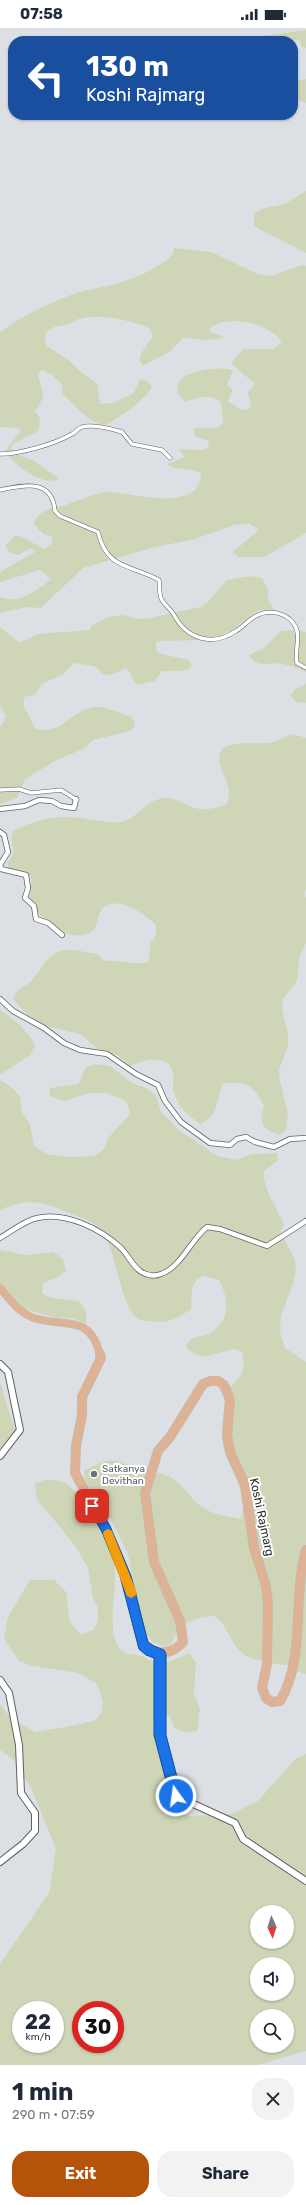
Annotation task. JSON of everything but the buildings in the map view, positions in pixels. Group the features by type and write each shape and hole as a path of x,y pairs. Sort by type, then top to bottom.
{"main road":[{"path":"0,1288 20,1311 34,1318 69,1322 83,1327 98,1342 101,1358 82,1397 82,1415 76,1446 75,1473 106,1529 122,1565 130,1586 144,1645 150,1651 160,1654"},
{"name":"Koshi Rajmarg","path":"160,1654 178,1650 182,1642 182,1630 154,1562 145,1493 158,1451 170,1438 203,1384 210,1381 218,1381 224,1385 228,1391 230,1400 227,1435 230,1452 245,1485 254,1548 266,1586 268,1626 267,1664 262,1688 266,1698 272,1702 280,1701 290,1684 295,1638 298,1579 306,1550"}],"street":[{"path":"0,454 9,454 41,446 73,434 80,427 86,426 122,432 132,444 162,450 170,458"},
{"path":"0,490 22,485 31,485 50,493 54,499 55,511 60,516 98,532 100,546 109,557 129,568 159,580 161,600 168,604 172,615 187,633 201,638 217,638 230,635 262,612 285,615 297,629 298,641 294,654 297,663 306,668"},
{"path":"0,790 6,791 19,789 31,793 61,790 76,797 77,800 74,808 61,806 52,801 40,800 25,806 0,809"},
{"path":"0,832 4,835 8,852 0,865 0,869 26,875 28,888 25,898 34,906 36,919 48,923 62,935"},
{"path":"0,999 14,1012 44,1028 64,1043 80,1050 107,1054 136,1074 158,1085 165,1101 181,1122 210,1143 230,1145 237,1140 246,1137 254,1142 274,1148 290,1139 306,1138"},
{"path":"0,1238 38,1217 56,1217 76,1222 92,1228 113,1241 138,1269 149,1276 161,1274 169,1269 177,1262 198,1233 207,1227 226,1231 267,1246 278,1241 295,1226 306,1221"},
{"path":"0,1364 8,1372 20,1430 0,1456"},
{"path":"160,1654 160,1735 176,1796 235,1823 243,1839 306,1881"},
{"path":"0,1680 9,1693 19,1745 21,1794 35,1813 35,1831 23,1844 0,1862"}],"green space":[{"path":"306,30 306,48 301,46 300,41 298,40 298,36 263,36"},
{"path":"306,79 306,103 298,99 298,80"},
{"path":"306,191 306,253 254,225 254,214 261,209 285,204"},
{"path":"174,248 211,252 258,274 271,276 302,265 306,266 306,533 264,557 239,557 233,552 259,530 249,523 234,525 195,539 151,548 83,568 41,608 26,607 0,613 0,597 12,599 20,598 44,585 51,579 40,570 0,582 0,572 35,552 32,548 18,555 9,552 5,546 14,536 20,536 44,549 52,543 52,537 43,534 33,523 40,514 48,509 66,505 100,493 110,492 163,498 177,498 189,494 197,486 201,474 193,470 175,468 167,464 185,457 179,449 202,450 208,447 209,441 195,436 194,429 216,428 223,423 221,402 217,399 203,397 185,402 178,394 177,390 181,379 198,371 228,369 233,371 227,385 233,390 228,401 239,409 246,410 251,406 248,392 254,385 254,382 231,363 244,349 273,349 282,342 276,335 258,325 248,322 226,322 217,324 209,329 211,333 224,336 222,338 208,340 183,338 171,351 143,366 140,361 140,355 153,336 149,328 133,322 105,317 87,317 69,324 54,327 46,332 45,339 47,346 68,360 97,384 100,404 113,403 134,393 140,379 147,381 152,387 144,397 130,409 104,425 87,417 63,395 62,384 52,375 42,370 38,373 43,395 40,404 35,411 40,418 39,430 12,445 11,449 20,456 33,460 56,476 58,480 50,481 36,477 17,464 6,454 7,449 20,432 19,428 0,427 0,332 30,313 61,299 83,291 116,284 143,274 167,260 173,254"},
{"path":"250,576 262,578 269,591 269,601 275,610 258,610 231,631 216,637 202,640 160,641 156,643 158,653 188,660 192,665 189,669 183,671 162,671 155,681 141,684 134,683 131,674 126,668 111,675 103,674 94,666 74,663 63,674 42,684 35,695 24,697 24,707 36,729 46,730 54,728 62,725 82,711 99,707 132,717 135,726 130,731 93,740 85,748 55,761 25,779 17,798 0,804 0,727 6,717 0,705 0,627 20,643 38,634 90,630 92,625 109,617 122,615 141,619 151,618 200,607 207,603 227,580"},
{"path":"298,630 306,632 306,672 285,665 255,662 249,655 264,648 281,631"},
{"path":"306,684 306,703 296,702 291,696 294,690"},
{"path":"293,734 306,738 306,888 304,895 306,897 306,943 300,955 297,981 283,999 282,1008 288,1034 288,1046 279,1070 280,1082 288,1113 286,1130 280,1135 269,1131 263,1125 262,1112 264,1106 256,1093 248,1086 238,1083 223,1083 214,1112 206,1121 200,1124 187,1113 177,1100 173,1090 173,1075 171,1068 167,1063 162,1060 149,1060 130,1066 117,1055 104,1054 80,1034 34,1023 13,998 20,989 33,979 52,955 64,950 70,950 98,954 104,961 138,963 149,962 150,944 156,935 156,925 144,915 129,906 113,904 106,906 100,912 96,925 91,932 79,936 65,933 46,922 34,906 30,899 31,878 29,875 10,870 7,864 14,852 11,838 13,831 31,823 58,817 121,822 133,817 152,802 166,798 171,798 191,807 200,809 211,809 227,804 229,791 219,759 221,751 227,746 235,744 273,742"},
{"path":"0,1010 20,1025 35,1046 29,1056 0,1075"},
{"path":"95,1064 110,1066 132,1083 146,1088 156,1095 161,1112 179,1130 217,1156 236,1160 252,1154 277,1153 278,1160 264,1171 264,1178 265,1184 284,1225 280,1232 294,1257 296,1268 293,1284 281,1315 280,1332 285,1348 306,1362 306,1674 287,1665 273,1664 247,1657 236,1647 223,1624 215,1616 188,1622 178,1630 172,1643 165,1647 152,1642 143,1628 128,1554 108,1514 85,1480 84,1471 102,1462 119,1462 167,1476 178,1483 195,1501 208,1511 241,1519 243,1508 242,1497 240,1488 224,1449 222,1432 224,1392 238,1379 240,1375 243,1365 242,1352 235,1349 202,1357 188,1350 186,1345 191,1340 199,1336 211,1333 222,1321 225,1315 226,1301 225,1294 219,1280 204,1276 197,1279 192,1288 191,1309 177,1318 163,1322 140,1320 133,1314 127,1304 111,1250 100,1229 88,1221 55,1207 40,1203 32,1202 17,1204 0,1210 0,1080 9,1085 20,1096 22,1112 30,1124 34,1146 46,1154 67,1157 95,1156 104,1149 108,1138 130,1114 127,1102 108,1093 90,1093 64,1101 50,1096 50,1088 78,1084 86,1067"},
{"path":"0,1250 26,1255 53,1252 63,1259 66,1271 56,1278 43,1283 42,1294 52,1298 80,1302 86,1312 86,1324 72,1318 57,1318 20,1308 0,1284"},
{"path":"0,1382 15,1431 14,1435 0,1449"},
{"path":"45,1480 53,1480 68,1485 72,1488 102,1532 110,1548 114,1563 115,1585 113,1632 116,1642 121,1650 128,1654 141,1656 152,1661 162,1663 171,1661 189,1653 196,1663 194,1694 200,1709 197,1731 184,1732 174,1728 170,1716 161,1714 153,1721 154,1735 165,1755 169,1773 169,1794 175,1811 190,1816 231,1814 258,1801 295,1759 306,1754 306,2051 257,2065 0,2065 0,1964 49,1893 56,1849 32,1790 14,1760 0,1750 0,1704 12,1720 36,1732 96,1720 102,1712 103,1701 97,1684 79,1673 33,1666 19,1661 4,1639 8,1617 30,1580 54,1580 66,1592 70,1622 81,1635 93,1630 98,1621 98,1607 93,1598 88,1568 76,1547 37,1499 35,1483"}],"slow traffic":[{"path":"108,1534 122,1565 131,1593"}],"place":[{"name":"Satkanya Devithan","path":"94,1474"}],"route":[{"path":"92,1506 106,1529 130,1586 144,1645 150,1651 160,1654 160,1735 176,1796"}]}
